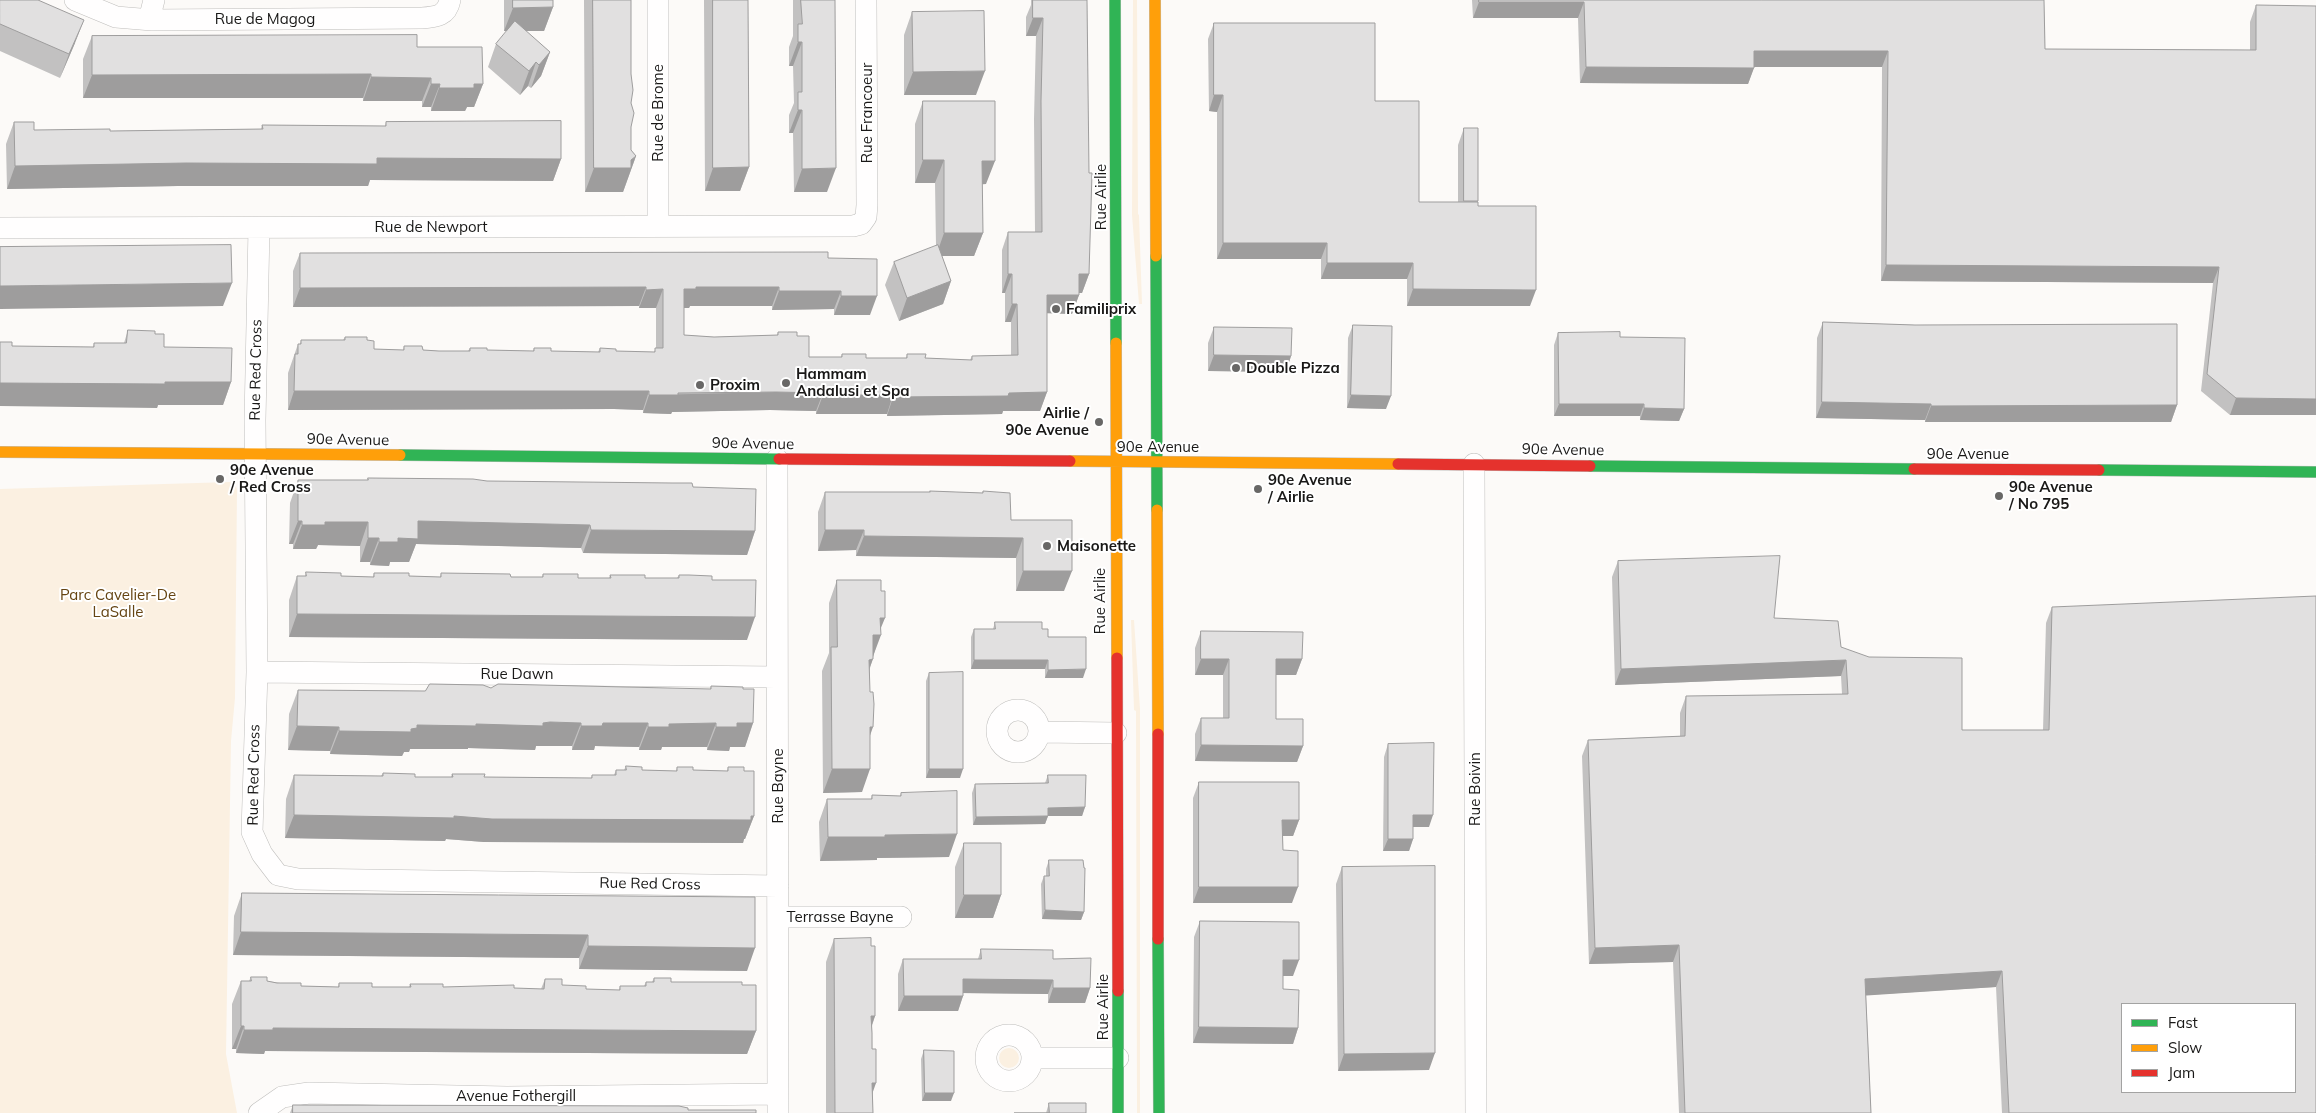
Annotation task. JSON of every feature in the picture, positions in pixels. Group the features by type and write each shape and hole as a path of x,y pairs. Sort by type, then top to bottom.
{"street":[{"name":"Rue de Magog","path":"74,0 116,17 153,10 422,18 440,15 446,10 450,0"},
{"name":"Rue de Brome","path":"658,0 658,226"},
{"name":"Rue Francoeur","path":"862,224 866,216 867,205 866,0"},
{"name":"Rue Airlie","path":"1115,0 1118,1113"},
{"path":"1155,0 1159,1113"},
{"name":"Rue de Newport","path":"0,228 853,226 862,224"},
{"name":"Rue Red Cross","path":"259,228 256,454 257,672 252,832 262,854 278,875 298,879 778,886"},
{"name":"90e Avenue","path":"0,452 2316,472"},
{"name":"Rue Bayne","path":"777,459 778,1104"},
{"name":"Rue Boivin","path":"1474,464 1476,1113"},
{"name":"Rue Dawn","path":"257,672 778,677"},
{"path":"1040,732 1116,733"},
{"name":"Terrasse Bayne","path":"778,918 901,917"},
{"path":"1032,1058 1118,1058"},
{"name":"Avenue Fothergill","path":"259,1113 282,1097 309,1094 778,1104"}],"green space":[{"path":"1133,0 1137,0 1138,214 1142,304 1139,304 1132,215"},
{"name":"Parc Cavelier-De LaSalle","path":"230,482 236,486 237,490 235,698 231,741 226,1054 237,1113 0,1113 0,489"},
{"path":"1131,620 1134,620 1140,709 1140,1113 1137,1113 1136,711 1134,710"},
{"path":"1005,1048 1013,1048 1019,1054 1019,1062 1013,1068 1005,1068 999,1062 999,1054"}],"building":[{"path":"0,0 38,0 84,20 69,54 0,24"},
{"path":"513,0 553,0 553,7 513,8"},
{"path":"593,0 631,0 631,74 633,90 631,103 634,113 631,127 631,150 636,156 631,160 631,168 594,168"},
{"path":"713,0 748,0 749,167 713,168"},
{"path":"801,0 835,0 836,168 802,169 802,110 798,110 798,92 802,92 802,42 798,42 798,24 802,24"},
{"path":"1033,0 1087,0 1089,173 1092,173 1089,274 1079,274 1079,295 1047,295 1047,392 1009,393 1008,396 893,397 893,395 823,395 823,393 776,392 649,395 649,391 294,391 295,354 298,354 298,344 301,344 301,340 345,340 345,337 367,337 367,340 374,341 374,349 404,350 404,346 422,346 423,350 439,351 470,351 470,348 487,348 487,350 534,351 534,348 551,348 551,351 600,352 600,348 616,349 616,351 655,352 655,348 663,348 663,289 646,290 646,287 300,288 300,253 828,252 828,258 877,259 877,296 841,296 841,291 779,291 779,287 696,287 696,289 684,289 684,335 714,337 778,335 778,332 797,332 797,336 809,336 809,357 842,357 842,354 866,354 866,358 907,358 907,354 926,354 925,358 972,360 972,356 1018,355 1017,304 1012,304 1012,274 1008,274 1008,232 1042,232 1041,101 1043,18 1033,18"},
{"path":"1479,0 2044,0 2045,49 2256,50 2256,5 2316,6 2316,399 2236,398 2207,374 2219,267 1886,265 1888,51 1754,51 1754,68 1586,67 1584,2 1479,2"},
{"path":"984,11 985,71 913,72 912,12"},
{"path":"515,21 550,52 539,65 536,62 529,71 496,44"},
{"path":"1214,23 1375,23 1375,101 1419,101 1419,202 1478,202 1478,206 1536,206 1536,290 1413,289 1413,263 1327,263 1327,243 1223,243 1223,95 1214,95"},
{"path":"417,35 417,47 482,47 483,84 474,84 474,88 439,88 440,84 431,84 431,78 371,77 371,74 92,75 92,36"},
{"path":"923,101 995,101 995,161 982,161 983,233 944,233 944,160 923,160"},
{"path":"561,121 561,159 377,158 377,164 186,163 15,166 14,122 34,122 34,130 110,129 110,131 263,129 262,125 386,126 386,122"},
{"path":"1464,128 1478,128 1478,201 1464,201"},
{"path":"231,245 232,283 0,286 0,247"},
{"path":"938,245 951,281 907,298 894,262"},
{"path":"1823,322 1915,325 2177,324 2177,405 1931,406 1931,404 1822,402"},
{"path":"1353,325 1392,326 1391,396 1351,395"},
{"path":"1214,327 1292,328 1291,356 1214,355"},
{"path":"128,330 155,331 155,334 164,334 164,347 232,348 231,382 165,382 165,384 0,383 0,342 12,342 12,346 94,347 94,343 126,343"},
{"path":"1620,332 1620,337 1685,338 1684,409 1644,408 1644,404 1559,404 1558,333"},
{"path":"368,478 692,483 693,487 756,489 755,531 591,530 590,525 418,521 418,539 398,538 398,542 379,542 379,538 368,538 368,522 325,522 325,525 302,525 302,521 298,521 298,480 368,480"},
{"path":"930,491 1010,493 1011,520 1072,520 1072,571 1023,571 1023,538 864,536 864,530 825,530 825,492"},
{"path":"1780,556 1774,618 1838,621 1841,647 1869,657 1962,658 1962,730 2049,730 2052,607 2316,596 2316,1113 2009,1113 2002,971 1865,979 1871,1113 1685,1113 1679,945 1595,948 1588,740 1685,736 1686,696 1848,694 1846,660 1621,669 1618,561"},
{"path":"306,572 341,573 341,576 374,577 374,573 409,573 409,576 441,577 441,573 510,574 511,577 543,577 543,574 578,574 578,578 611,578 610,575 645,575 645,578 679,578 679,575 689,575 712,576 712,580 756,580 755,617 297,614 297,576 306,576"},
{"path":"837,580 881,580 881,591 885,591 885,618 880,618 881,635 873,635 873,659 869,660 870,692 873,692 874,704 873,727 870,727 870,769 832,769 831,647 837,647"},
{"path":"995,622 1042,622 1042,629 1048,629 1048,637 1086,637 1086,669 1048,670 1048,660 974,660 974,629 995,629"},
{"path":"1201,631 1303,632 1302,659 1276,659 1276,719 1303,719 1303,746 1201,745 1201,718 1229,718 1229,659 1201,659"},
{"path":"963,672 963,769 929,769 929,673"},
{"path":"430,684 483,685 491,688 498,684 711,689 711,686 743,687 743,689 754,689 753,723 737,723 737,727 716,727 716,723 669,724 669,727 648,727 648,723 603,723 602,726 581,726 581,723 550,722 543,723 543,726 417,725 417,728 411,729 411,732 339,731 339,727 297,726 298,690 425,691"},
{"path":"1434,743 1433,815 1413,815 1413,839 1388,839 1388,744"},
{"path":"626,766 642,767 642,770 677,771 677,767 693,767 693,770 728,771 728,767 744,767 744,771 754,771 754,816 751,816 751,820 492,819 454,816 454,818 294,815 294,775 383,776 383,773 415,774 415,777 453,777 452,774 485,774 484,777 592,778 592,775 616,775 616,770 626,770"},
{"path":"1048,775 1086,775 1085,807 1048,808 1048,816 976,817 975,784 1048,783"},
{"path":"1199,782 1299,782 1299,820 1282,820 1283,850 1298,851 1298,887 1199,887"},
{"path":"957,791 957,834 828,837 827,799 872,799 872,795 901,796 901,793"},
{"path":"964,843 1001,843 1001,895 964,895"},
{"path":"1049,860 1083,860 1085,868 1084,912 1045,910 1044,876 1049,876"},
{"path":"1435,866 1435,1053 1344,1054 1342,867"},
{"path":"242,893 755,897 755,948 588,946 588,935 241,932"},
{"path":"1200,921 1299,922 1299,960 1283,960 1283,989 1299,990 1298,1028 1199,1027"},
{"path":"871,938 871,946 875,946 875,1016 871,1016 872,1049 876,1049 876,1083 872,1083 873,1113 835,1113 834,939"},
{"path":"981,949 1053,950 1053,959 1091,958 1090,988 1053,988 1053,980 963,979 963,996 904,996 903,959 981,959"},
{"path":"251,977 267,977 267,981 277,983 301,983 301,986 339,987 339,983 372,983 372,987 411,987 410,984 443,984 443,987 514,985 514,988 544,989 545,979 562,979 562,985 586,986 586,989 620,990 620,986 646,986 646,982 654,982 654,978 671,978 671,982 742,982 742,985 756,985 756,1031 273,1028 273,1030 244,1030 244,1026 241,1026 241,981 251,981"},
{"path":"924,1050 954,1051 954,1093 925,1093"},
{"path":"1049,1103 1086,1103 1086,1113 1049,1113"},
{"path":"293,1105 679,1106 688,1108 688,1110 756,1110 756,1113 293,1113"}],"traffic: fast":[{"path":"1115,0 1116,343"},
{"path":"1156,256 1157,510"},
{"path":"400,455 779,459"},
{"path":"1590,466 1914,469"},
{"path":"2099,470 2316,472"},
{"path":"1158,939 1159,1113"},
{"path":"1118,991 1118,1113"}],"traffic: slow":[{"path":"1155,0 1156,256"},
{"path":"1116,343 1117,658"},
{"path":"0,452 400,455"},
{"path":"1070,461 1398,464"},
{"path":"1157,510 1158,734"}],"traffic: jam":[{"path":"779,459 1070,461"},
{"path":"1398,464 1590,466"},
{"path":"1914,469 2099,470"},
{"path":"1117,658 1118,991"},
{"path":"1158,734 1158,939"}],"place":[{"name":"Familiprix","path":"1056,309"},
{"name":"Double Pizza","path":"1236,368"},
{"name":"Hammam Andalusi et Spa","path":"786,383"},
{"name":"Proxim","path":"700,385"},
{"name":"Airlie / 90e Avenue","path":"1099,422"},
{"name":"90e Avenue / Red Cross","path":"220,479"},
{"name":"90e Avenue / Airlie","path":"1258,489"},
{"name":"90e Avenue / No 795","path":"1999,496"},
{"name":"Maisonette","path":"1047,546"}]}
